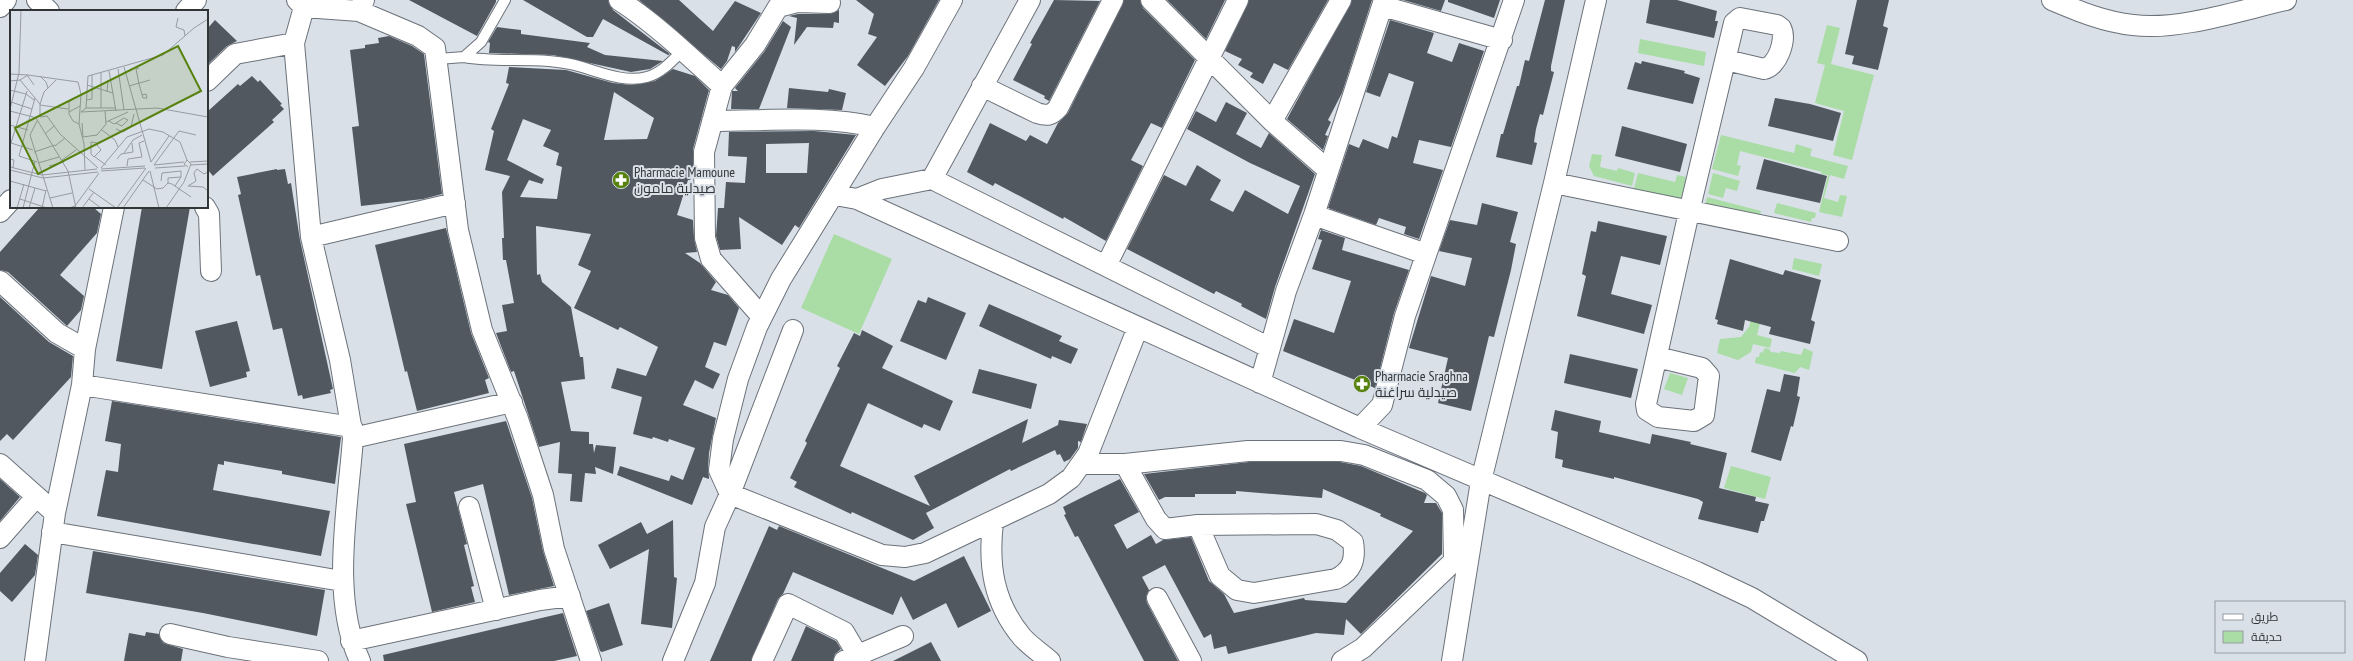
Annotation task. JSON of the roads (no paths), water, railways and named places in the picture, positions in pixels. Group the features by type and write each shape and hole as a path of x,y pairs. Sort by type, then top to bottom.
{"street":[{"path":"0,6 6,0"},
{"path":"37,0 48,10"},
{"path":"187,10 196,0"},
{"path":"618,0 635,10 683,50 722,86"},
{"path":"952,0 914,68 875,127 835,195 781,278 762,317 738,379 723,439 719,470 730,494 882,555 895,557 925,553 1055,491 1071,478 1082,464 1138,327"},
{"path":"932,179 1030,0"},
{"path":"982,86 1037,113 1046,116 1052,114 1058,108 1113,0"},
{"path":"1151,0 1272,121 1328,170"},
{"path":"1106,266 1210,60 1238,0"},
{"path":"1272,121 1341,0"},
{"path":"1360,428 1382,405 1405,316 1502,40 1514,0"},
{"path":"1452,661 1481,481 1554,184 1596,0"},
{"path":"2052,0 2093,16 2116,22 2155,26 2203,19 2286,0"},
{"path":"762,317 711,259 707,250 705,238 704,152 722,86 755,45 778,3 830,3"},
{"path":"1260,382 1286,291 1314,215 1383,3 1502,40"},
{"path":"360,661 351,641 342,581 353,432 340,360 311,237 294,43 300,4 362,5 428,41 435,48 438,59 458,230 482,330 512,402 542,495 554,549 591,661"},
{"path":"208,80 235,54 294,43"},
{"path":"1657,357 1689,212 1726,60"},
{"path":"712,121 830,120 853,122 875,127"},
{"path":"856,199 882,189 932,179 1270,348"},
{"path":"1554,184 1838,241"},
{"path":"835,195 856,199 1360,428 1481,481 1698,572 1752,598 1856,661"},
{"path":"0,212 10,201"},
{"path":"311,237 455,203"},
{"path":"35,661 55,513 82,384 85,349 114,208"},
{"path":"206,208 209,214 211,271"},
{"path":"1314,215 1426,254"},
{"path":"0,281 57,333 85,349"},
{"path":"673,661 705,583 715,527 730,494 794,330"},
{"path":"82,384 353,432 512,402"},
{"path":"1082,464 1125,464 1248,451 1341,451 1376,459 1427,480 1441,490 1453,510 1454,560 1363,648 1342,661"},
{"path":"0,464 55,513"},
{"path":"1125,464 1156,519 1165,529 1198,525 1316,524 1326,526 1345,535 1353,542 1354,561 1347,572 1336,579 1262,592 1245,592 1231,586 1220,576 1198,525"},
{"path":"0,538 36,497"},
{"path":"469,507 496,610"},
{"path":"992,522 990,551 992,569 1000,600 1024,638 1050,661"},
{"path":"52,532 342,581"},
{"path":"351,641 540,600 570,596"},
{"path":"1158,598 1191,661"},
{"path":"762,661 788,604 844,632 850,658 903,636"},
{"path":"170,634 228,648 318,661"}],"lane":[{"path":"464,56 481,42 505,0"},
{"path":"438,59 464,56 504,61 533,60 556,62 622,78 647,78 668,65 683,50"}],"place":[{"name":"Pharmacie Mamoune صيدلية مامون","path":"621,180"},
{"name":"Pharmacie Sraghna صيدلية سراغنة","path":"1362,384"}]}
